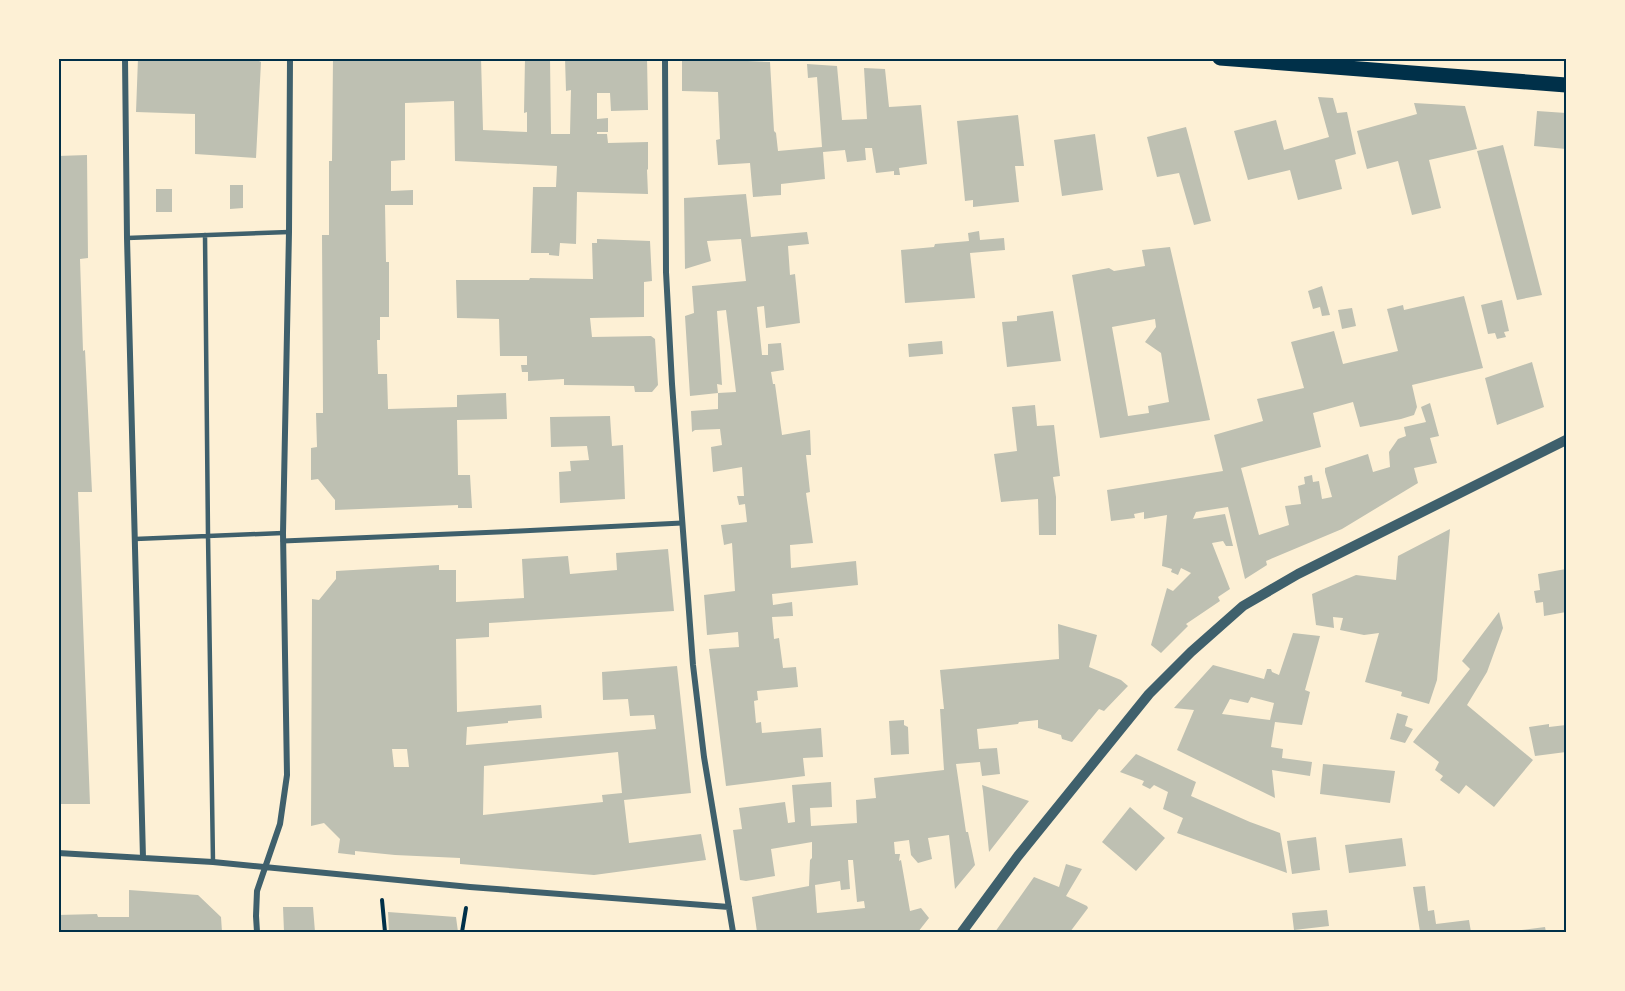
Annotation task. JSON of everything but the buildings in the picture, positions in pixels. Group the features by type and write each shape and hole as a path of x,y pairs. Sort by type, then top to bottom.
{"main road":[{"path":"1220,58 1566,85"}],"street":[{"path":"125,58 143,858"},
{"path":"257,933 257,891 280,824 286,775 283,533 290,58"},
{"path":"665,58 666,272 693,665 704,757 733,933"},
{"path":"962,933 1018,856 1149,694 1191,652 1243,606 1298,573 1566,440"},
{"path":"283,541 682,523"},
{"path":"58,853 213,862 470,887 729,907"}],"lane":[{"path":"128,238 289,232"},
{"path":"205,235 213,862"},
{"path":"135,539 283,533"}],"path":[{"path":"380,878 385,933"}]}
